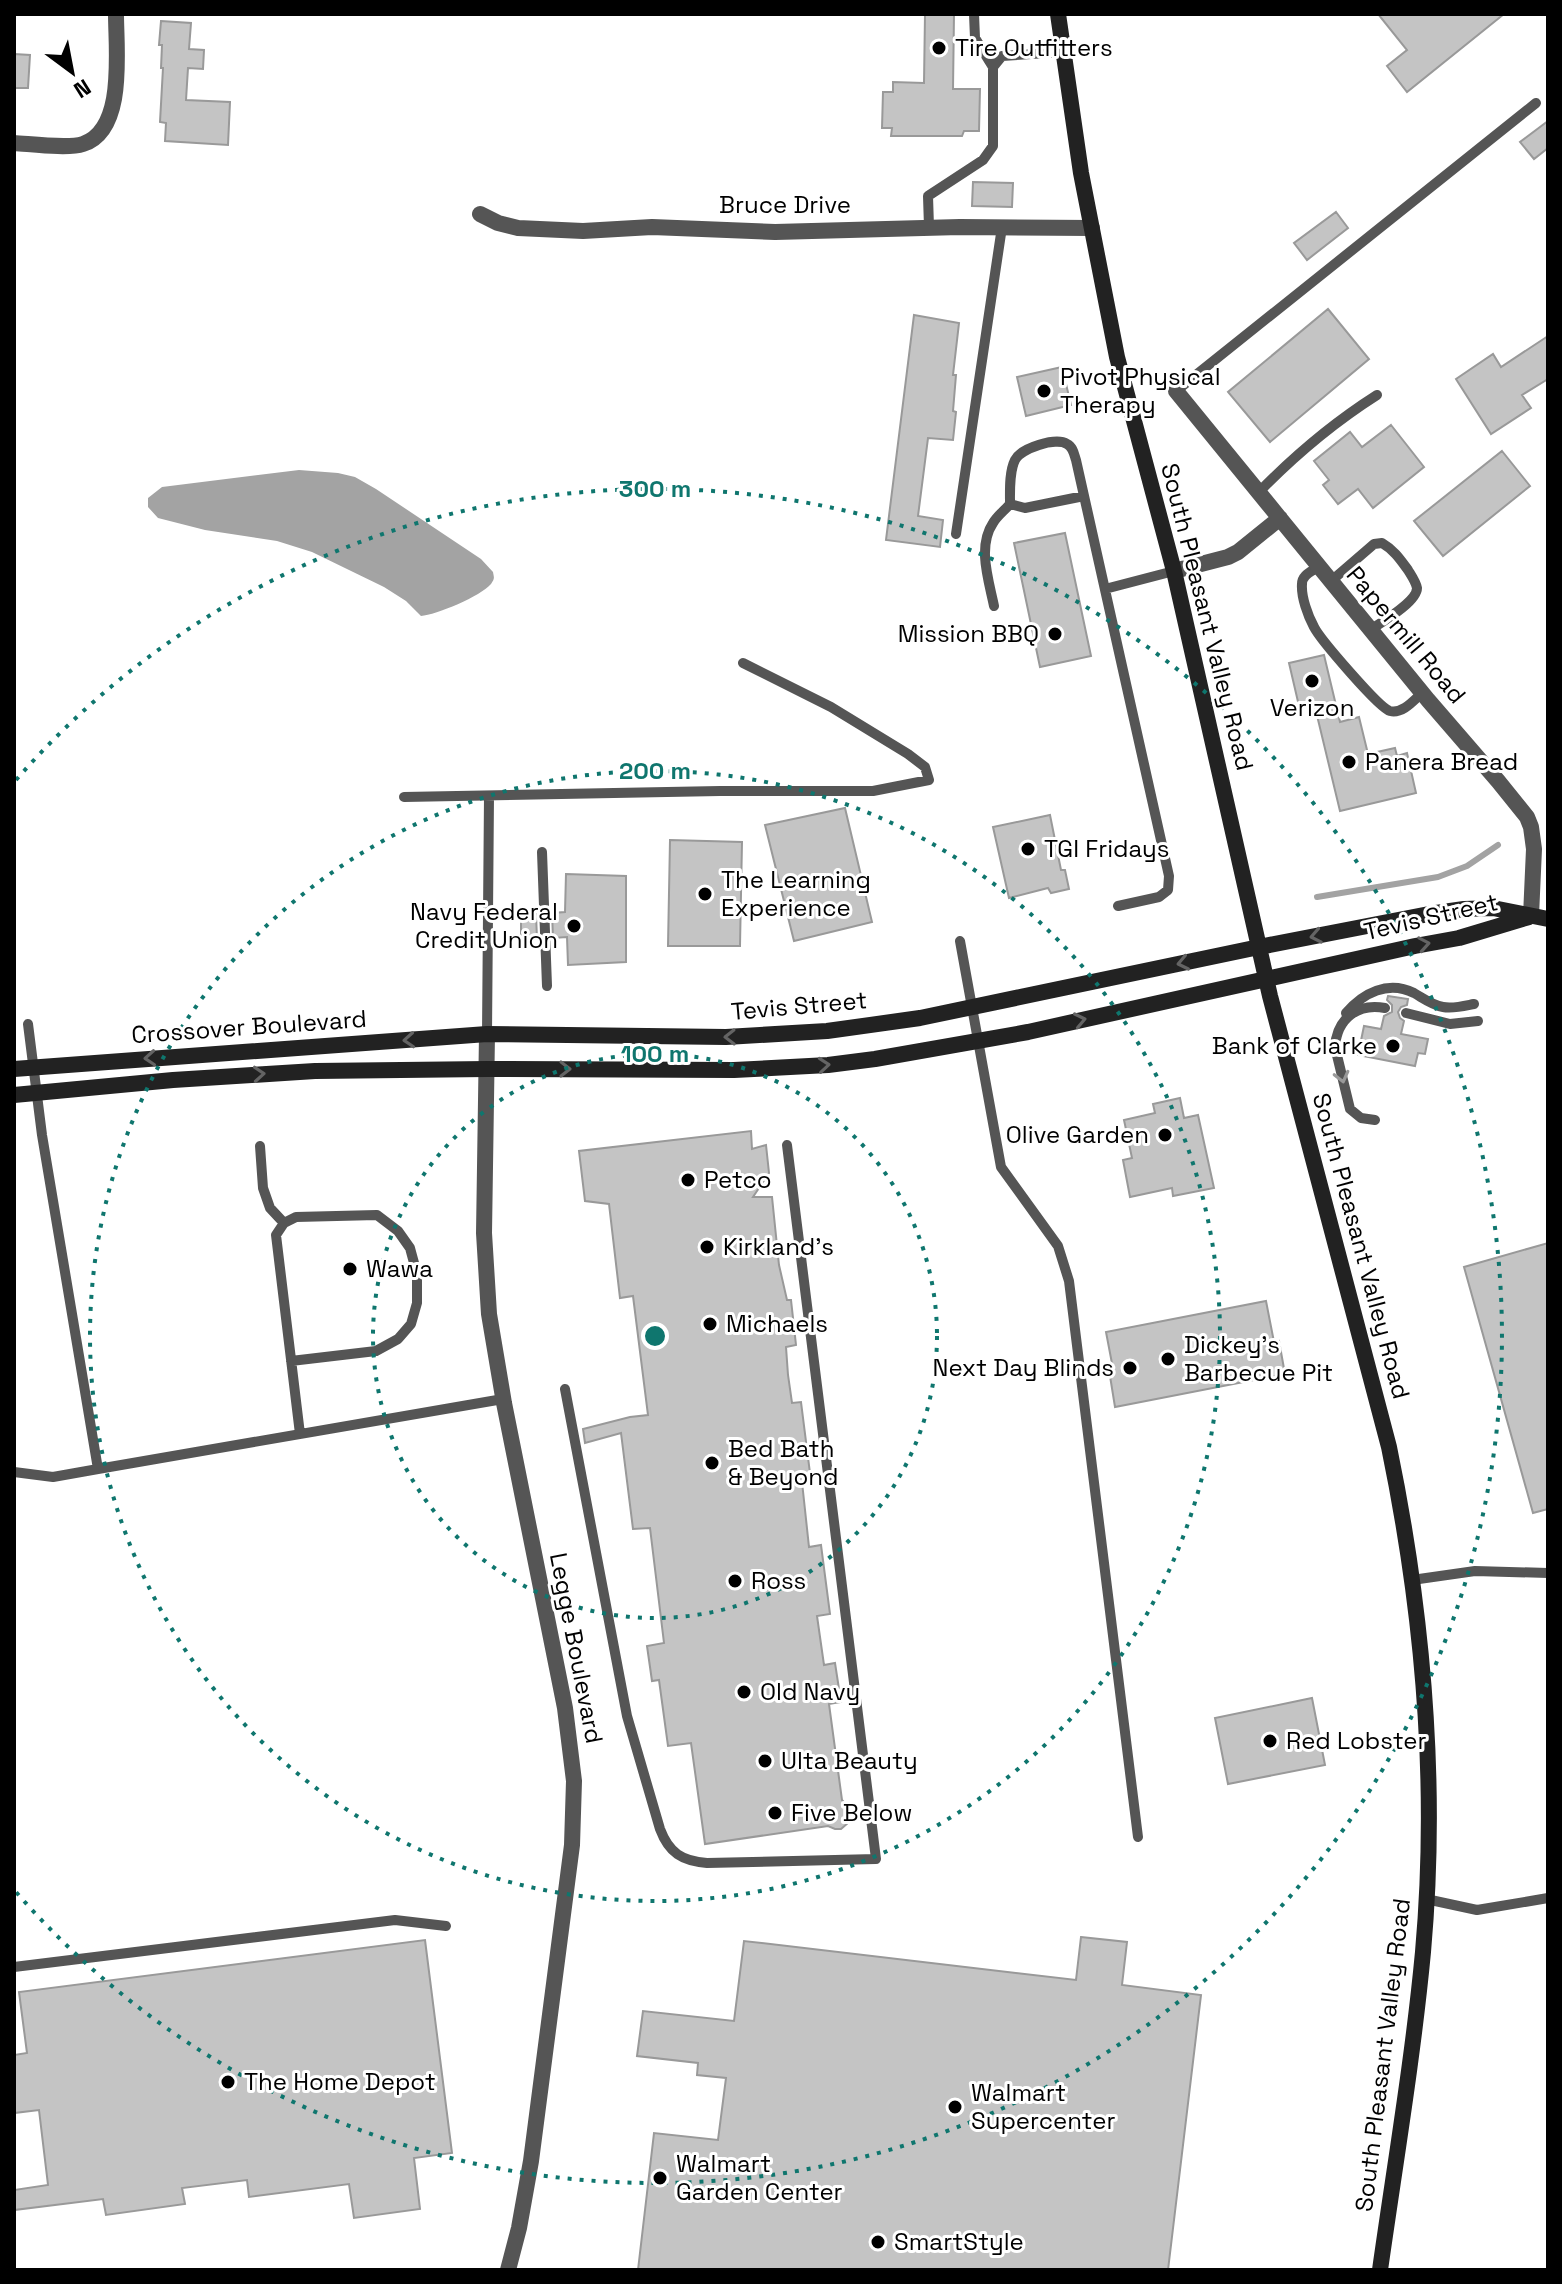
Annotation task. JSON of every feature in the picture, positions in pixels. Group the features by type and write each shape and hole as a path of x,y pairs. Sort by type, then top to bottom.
{"main road":[{"name":"South Pleasant Valley Road","path":"1058,14 1081,173 1117,357 1174,571 1266,979 1389,1447 1412,1580 1426,1735 1426,1899 1417,2000 1380,2270"},
{"name":"Tevis Street","path":"487,1034 726,1037 827,1031 895,1021 1464,909 1493,908 1540,918"},
{"name":"Tevis Street","path":"487,1069 734,1070 875,1059 979,1041 1540,918"},
{"name":"Crossover Boulevard","path":"14,1069 487,1034"},
{"name":"Crossover Boulevard","path":"14,1095 315,1071 487,1069"}],"street":[{"path":"14,143 76,146 104,130 115,93 116,14"},
{"name":"Bruce Drive","path":"480,214 518,228 583,231 652,227 775,232 929,227 1092,228"},
{"name":"Papermill Road","path":"1176,391 1330,582 1527,817 1534,849 1540,918"},
{"path":"1174,571 1228,557 1280,518"},
{"name":"Legge Boulevard","path":"487,1034 484,1233 489,1314 565,1708 574,1781 572,1845 529,2172 508,2270"}],"lane":[{"path":"929,227 928,196 983,160 993,146 993,67 975,38 974,14"},
{"path":"993,67 1002,56 1063,52"},
{"path":"1176,391 1536,103"},
{"path":"956,534 1002,227"},
{"path":"1258,493 1283,467 1332,426 1377,395"},
{"path":"994,606 985,562 986,546 993,523 1010,504 1014,461 1022,452 1063,441 1073,450 1170,884 1167,892 1159,897 1118,906"},
{"path":"1010,504 1025,508 1084,496"},
{"path":"1330,582 1374,544 1382,543 1397,554 1417,588 1404,606 1370,630"},
{"path":"1318,567 1306,575 1301,586 1308,613 1319,635 1390,711 1407,707 1422,693"},
{"path":"1105,589 1174,571"},
{"path":"404,797 873,791 929,780 925,767 908,754 831,707 743,663"},
{"path":"487,1034 489,796"},
{"path":"542,852 547,986"},
{"path":"960,941 1001,1167 1058,1246 1069,1281 1138,1837"},
{"path":"1375,1120 1361,1118 1350,1109 1335,1047 1347,1011 1370,994 1389,986 1413,992 1438,1006 1474,1004"},
{"path":"1340,1025 1347,1016 1363,1009 1373,1006 1385,1008"},
{"path":"1406,1013 1450,1024 1478,1021"},
{"path":"28,1024 36,1092 98,1469"},
{"path":"565,1389 627,1716 668,1847 684,1860 707,1863 876,1859 787,1145"},
{"path":"260,1146 263,1188 270,1208 284,1223"},
{"path":"291,1361 376,1351 398,1339 411,1324 417,1303 417,1274 410,1248 398,1231 377,1215 296,1217 284,1223 276,1235 291,1361 300,1434"},
{"path":"14,1472 53,1477 503,1399"},
{"path":"1412,1580 1475,1571 1548,1573"},
{"path":"1426,1899 1477,1910 1548,1898"},
{"path":"14,1967 395,1920 446,1926"}],"shaded area":[{"path":"299,470 355,477 376,489 481,559 493,572 492,582 468,599 421,616 406,601 384,587 312,552 277,541 205,530 158,518 148,507 148,498 162,487"}],"building":[{"name":"Tire Outfitters","path":"925,14 954,14 953,89 980,89 979,131 964,131 962,136 891,136 892,128 882,128 883,92 893,92 893,82 924,83"},
{"path":"1378,14 1504,14 1407,92 1387,66 1407,50"},
{"path":"161,21 191,23 189,49 204,50 203,69 188,68 186,100 230,102 228,145 165,141 166,123 160,122 163,68 162,45 159,45"},
{"path":"14,54 30,55 28,88 14,88"},
{"path":"1548,121 1548,148 1534,159 1520,142"},
{"path":"973,182 1013,183 1012,207 972,206"},
{"path":"1336,212 1348,228 1307,260 1294,243"},
{"path":"1328,309 1369,359 1270,442 1228,392"},
{"path":"914,315 959,323 953,375 956,375 953,411 956,412 953,440 928,438 918,516 943,520 940,547 886,540"},
{"path":"1548,336 1548,379 1522,395 1531,408 1491,434 1456,379 1493,354 1501,367"},
{"name":"Pivot Physical Therapy","path":"1062,367 1071,405 1026,416 1017,377"},
{"path":"1391,425 1424,467 1373,508 1358,489 1338,504 1323,485 1329,480 1314,461 1350,432 1362,447"},
{"path":"1502,451 1530,486 1443,556 1414,521"},
{"path":"1065,533 1091,656 1040,667 1014,543"},
{"path":"1324,655 1340,722 1359,717 1368,754 1395,748 1397,756 1407,753 1416,793 1340,811 1314,703 1299,706 1289,663"},
{"path":"845,808 872,922 794,941 765,825"},
{"name":"TGI Fridays","path":"1050,815 1061,870 1065,870 1069,889 1051,893 1048,888 1009,898 993,827"},
{"name":"The Learning Experience","path":"670,840 742,842 740,946 668,946"},
{"name":"Navy Federal Credit Union","path":"566,874 626,876 626,962 568,965 567,937 553,938 552,913 565,912"},
{"path":"536,914 537,939 521,940 521,915"},
{"name":"Bank of Clarke","path":"1388,996 1408,999 1407,1005 1398,1012 1404,1021 1401,1034 1428,1039 1425,1054 1418,1053 1415,1066 1358,1055 1364,1026 1381,1029 1384,1016 1392,1012"},
{"name":"Olive Garden","path":"1180,1098 1184,1118 1198,1115 1214,1188 1173,1196 1172,1188 1130,1197 1123,1160 1132,1158 1124,1120 1155,1113 1153,1104"},
{"path":"751,1131 752,1149 766,1145 769,1173 753,1197 772,1197 779,1265 787,1300 791,1300 796,1345 786,1347 788,1375 792,1403 801,1402 811,1481 802,1482 809,1547 821,1545 830,1614 817,1616 824,1665 835,1663 841,1702 829,1704 842,1800 851,1815 841,1829 828,1826 705,1844 691,1743 668,1746 659,1680 652,1681 647,1646 664,1643 650,1528 633,1529 621,1433 585,1443 583,1429 648,1415 633,1296 620,1298 609,1204 585,1201 579,1151"},
{"path":"1548,1243 1548,1509 1533,1513 1464,1267"},
{"path":"1266,1301 1274,1342 1279,1341 1285,1374 1115,1407 1110,1376 1114,1374 1106,1332"},
{"name":"Red Lobster","path":"1312,1698 1325,1765 1228,1784 1215,1718"},
{"name":"Walmart Supercenter","path":"1081,1937 1127,1942 1122,1985 1201,1995 1168,2270 638,2270 654,2133 718,2140 726,2078 697,2075 698,2063 637,2056 643,2011 734,2021 744,1941 1076,1980"},
{"name":"The Home Depot","path":"425,1940 452,2153 414,2158 420,2209 354,2218 349,2184 249,2197 247,2180 182,2188 185,2204 106,2215 103,2199 14,2210 14,2190 48,2185 39,2110 14,2113 14,2055 27,2053 19,1992"}],"waterway":[{"path":"1317,897 1438,877 1467,866 1498,845"}],"place":[{"name":"Tire Outfitters","path":"939,48"},
{"name":"Pivot Physical Therapy","path":"1044,391"},
{"name":"Mission BBQ","path":"1055,634"},
{"name":"Verizon","path":"1312,681"},
{"name":"Panera Bread","path":"1349,762"},
{"name":"TGI Fridays","path":"1028,849"},
{"name":"The Learning Experience","path":"705,894"},
{"name":"Navy Federal Credit Union","path":"574,926"},
{"name":"Bank of Clarke","path":"1393,1046"},
{"name":"Olive Garden","path":"1165,1135"},
{"name":"Petco","path":"688,1180"},
{"name":"Kirkland's","path":"707,1247"},
{"name":"Wawa","path":"350,1269"},
{"name":"Michaels","path":"710,1324"},
{"name":"Dickey's Barbecue Pit","path":"1168,1359"},
{"name":"Next Day Blinds","path":"1130,1368"},
{"name":"Bed Bath & Beyond","path":"712,1463"},
{"name":"Ross","path":"735,1581"},
{"name":"Old Navy","path":"744,1692"},
{"name":"Red Lobster","path":"1270,1741"},
{"name":"Ulta Beauty","path":"765,1761"},
{"name":"Five Below","path":"775,1813"},
{"name":"The Home Depot","path":"228,2082"},
{"name":"Walmart Supercenter","path":"955,2107"},
{"name":"Walmart Garden Center","path":"660,2178"},
{"name":"SmartStyle","path":"878,2242"}]}
